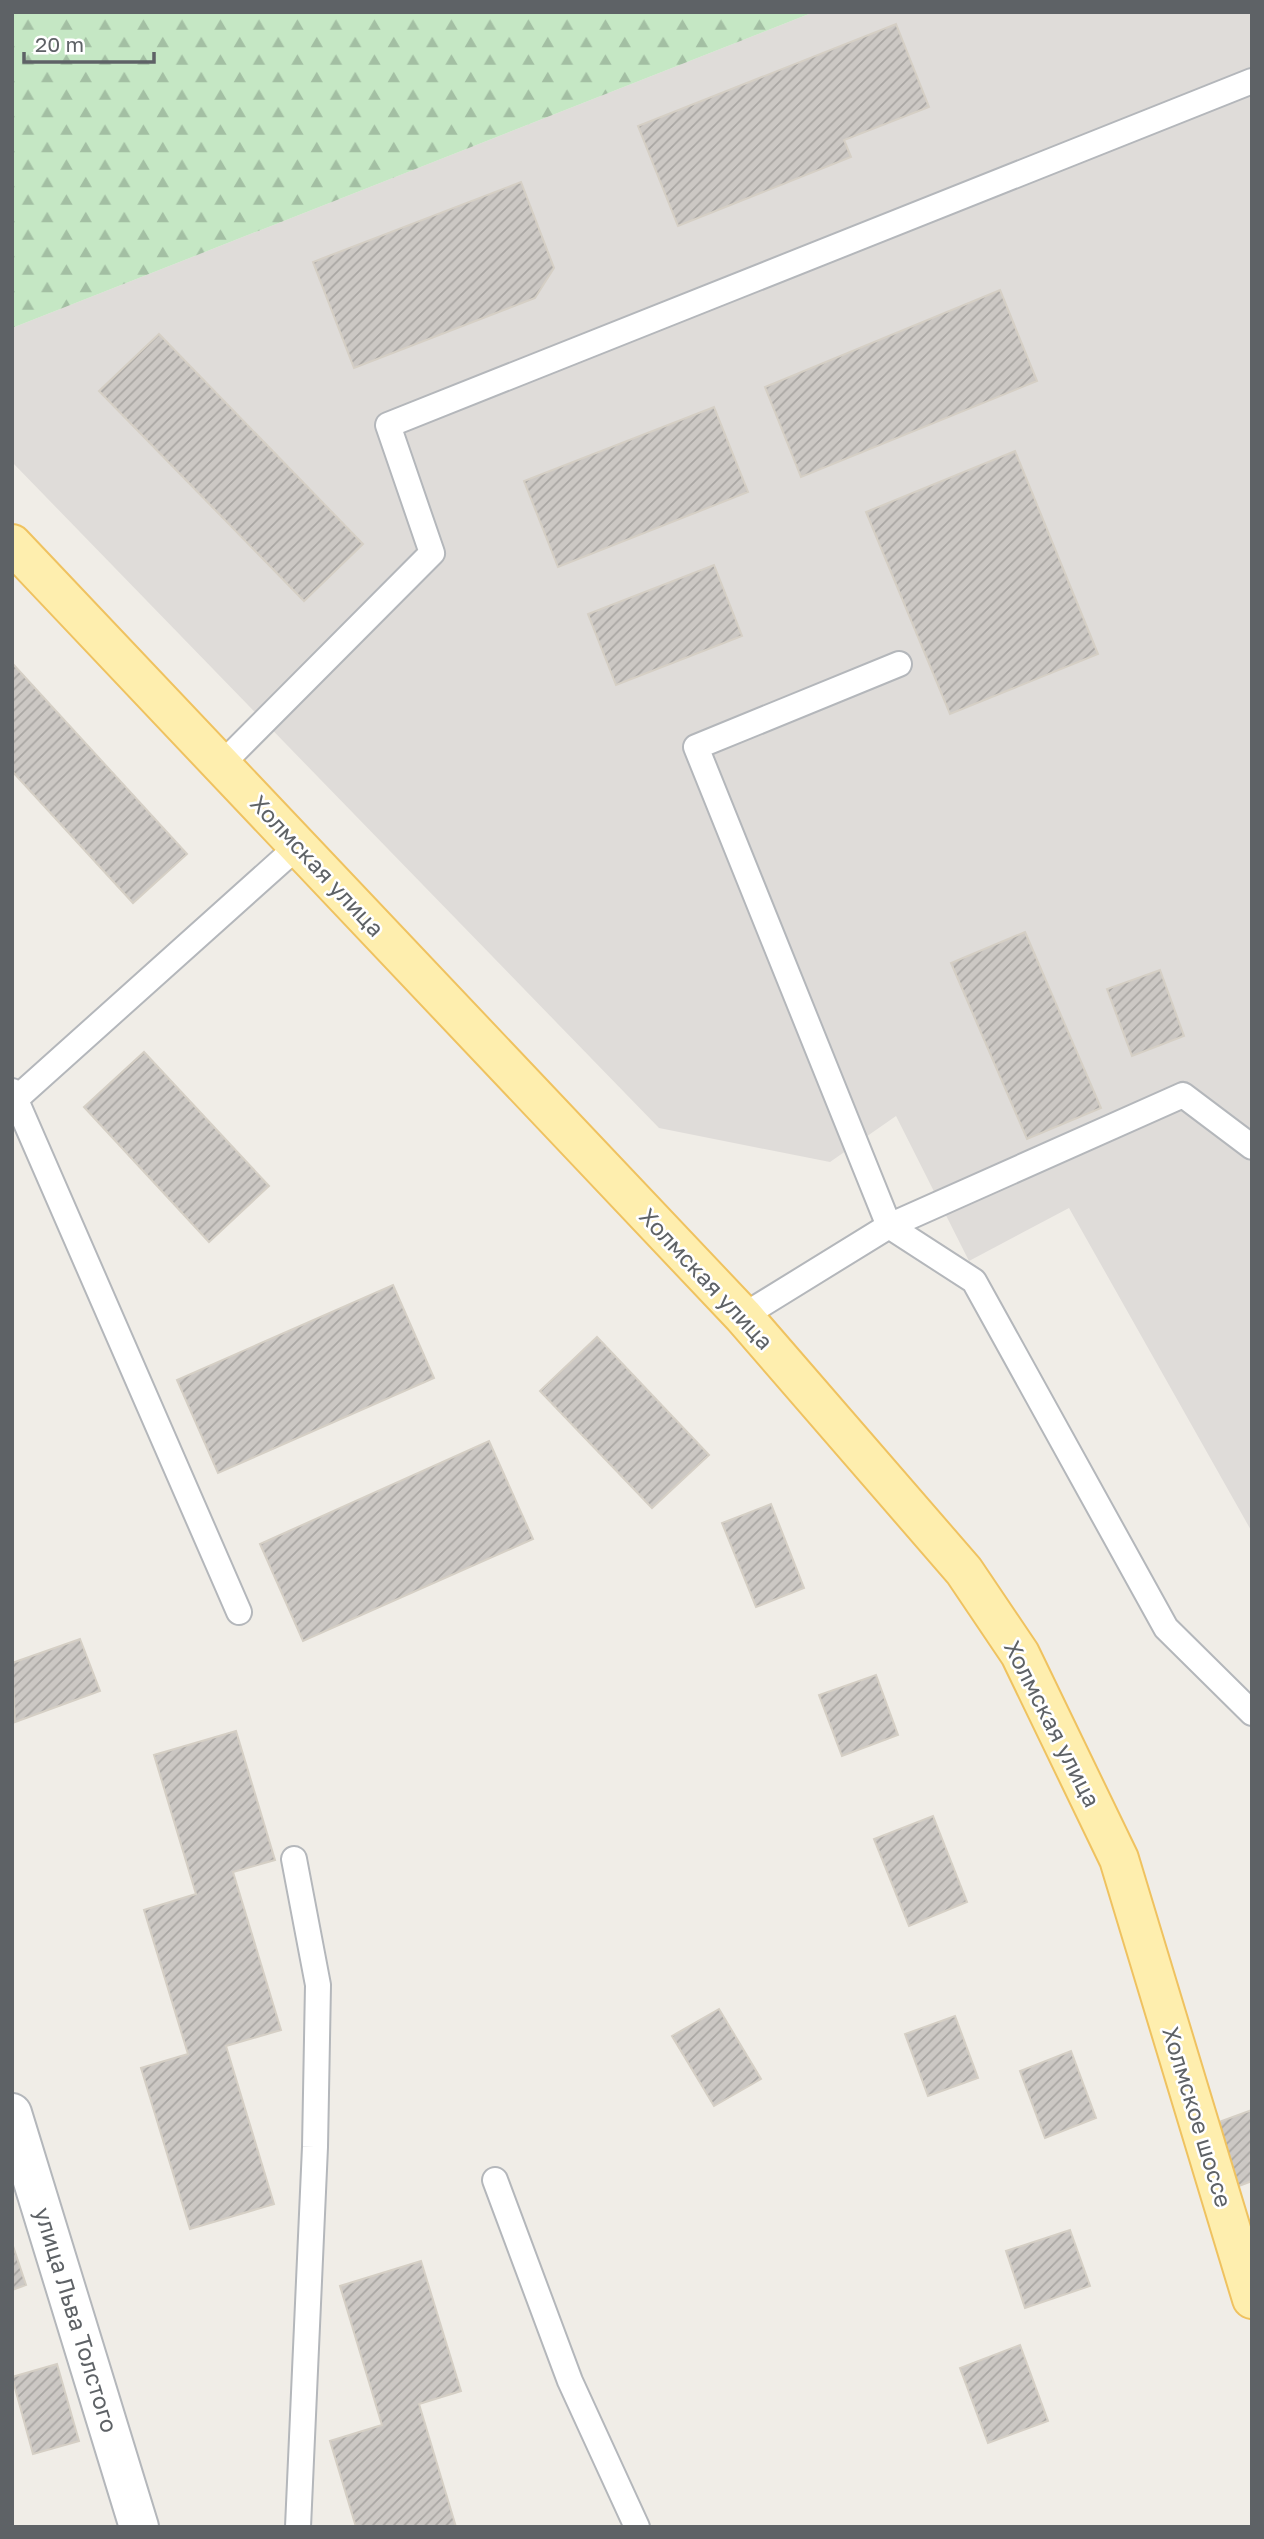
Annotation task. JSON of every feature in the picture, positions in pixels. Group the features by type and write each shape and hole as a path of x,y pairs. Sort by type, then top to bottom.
{"main road":[{"name":"Холмская улица","path":"12,544 743,1316 964,1571 1020,1654 1119,1859 1167,2015"},
{"name":"Холмское шоссе","path":"1167,2015 1252,2300"}],"street":[{"name":"улица Льва Толстого","path":"12,2113 139,2527"}],"lane":[{"path":"221,765 432,553 388,425 1252,82"},
{"path":"899,664 696,747 889,1226 974,1281 1166,1628 1252,1713"},
{"path":"239,1612 15,1094 298,846"},
{"path":"743,1316 889,1226 1183,1094 1252,1147"},
{"path":"295,1859 318,1985 315,2147 298,2527"},
{"path":"495,2180 570,2381 638,2527"}],"shaded area":[{"path":"814,12 1252,12 1252,1532 1069,1208 969,1261 896,1116 830,1162 659,1128 12,462 12,328"}],"green space":[{"path":"12,12 814,12 12,328"}],"building":[{"path":"896,24 929,107 844,140 851,157 678,226 638,126"},
{"path":"521,182 554,268 535,298 354,368 313,262"},
{"path":"1000,290 1037,381 801,477 765,387"},
{"path":"159,334 363,544 304,601 99,391"},
{"path":"714,407 748,492 558,567 524,481"},
{"path":"1015,451 1098,654 950,714 866,512"},
{"path":"714,565 742,636 616,685 588,614"},
{"path":"12,663 187,854 133,903 12,771"},
{"path":"1025,932 1101,1108 1027,1139 951,963"},
{"path":"1160,970 1184,1036 1132,1056 1107,989"},
{"path":"144,1052 269,1186 209,1242 84,1107"},
{"path":"393,1285 434,1378 218,1473 177,1380"},
{"path":"597,1337 709,1455 652,1508 540,1391"},
{"path":"489,1441 533,1539 303,1641 260,1544"},
{"path":"771,1504 804,1588 756,1607 722,1523"},
{"path":"80,1639 100,1691 15,1722 12,1663"},
{"path":"876,1675 898,1735 842,1756 819,1695"},
{"path":"236,1731 275,1860 233,1872 281,2030 226,2046 274,2204 190,2229 141,2068 188,2054 144,1910 196,1894 154,1755"},
{"path":"933,1816 967,1902 909,1926 874,1839"},
{"path":"719,2009 761,2079 714,2106 672,2036"},
{"path":"955,2016 978,2078 928,2096 905,2034"},
{"path":"1071,2051 1096,2118 1045,2138 1020,2071"},
{"path":"1252,2110 1252,2181 1239,2186 1216,2123"},
{"path":"1070,2230 1090,2286 1025,2308 1006,2251"},
{"path":"12,2243 26,2285 12,2290"},
{"path":"421,2261 461,2391 419,2404 456,2527 356,2527 330,2441 382,2425 340,2286"},
{"path":"1020,2345 1048,2421 988,2443 960,2368"},
{"path":"57,2364 79,2441 33,2454 12,2377"}]}
